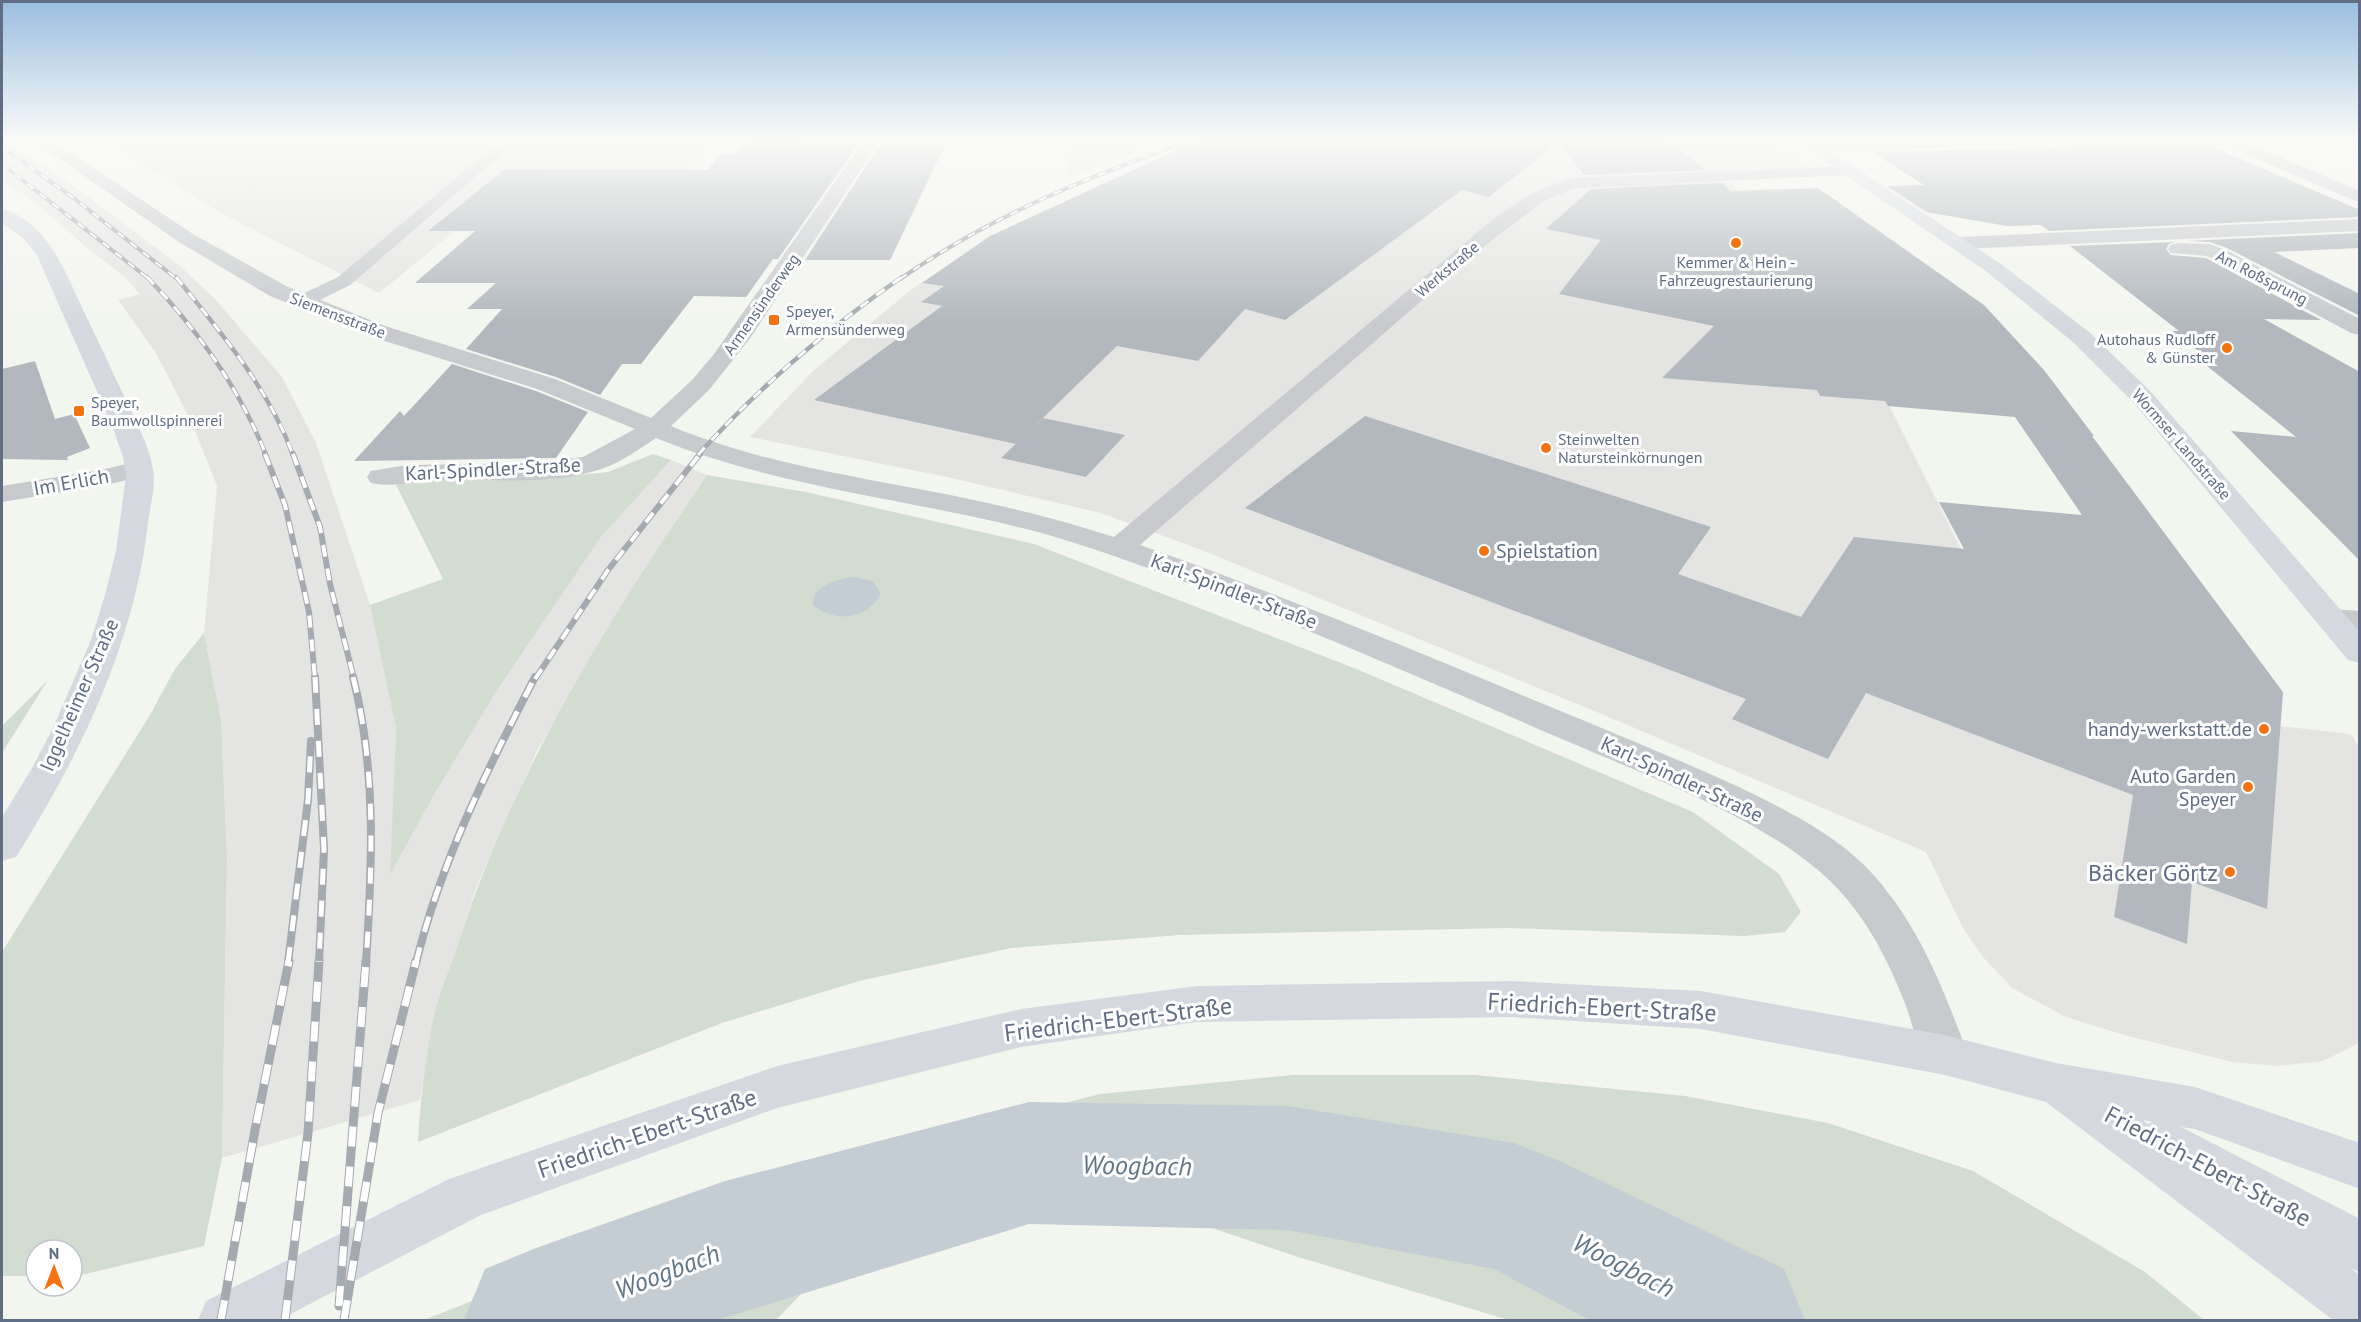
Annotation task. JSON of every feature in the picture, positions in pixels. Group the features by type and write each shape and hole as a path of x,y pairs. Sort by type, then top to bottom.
{"main road":[{"name":"Wormser Landstraße","path":"1895,201 1959,243 2044,305 2116,369 2345,620 2360,653"},
{"name":"Iggelheimer Straße","path":"2,215 29,233 46,254 116,406 140,469 134,537 125,584 105,647 64,738 23,816 2,847"},
{"name":"Friedrich-Ebert-Straße","path":"225,1320 467,1196 777,1087 1022,1028 1197,1005 1512,999 1701,1010 1945,1055 2056,1084 2195,1108 2355,1162"},
{"name":"Friedrich-Ebert-Straße","path":"2056,1084 2360,1247"},
{"path":"2056,1084 2360,1308"}],"street":[{"name":"Siemensstraße","path":"131,201 224,263 301,302 344,320 553,387 656,429"},
{"name":"Armensünderweg","path":"656,429 705,381 735,343 831,201"},
{"name":"Werkstraße","path":"1119,547 1370,333 1533,201"},
{"name":"Am Roßsprung","path":"1959,243 2360,225"},
{"name":"Am Roßsprung","path":"2088,238 2117,248 2210,250 2359,328"},
{"name":"Karl-Spindler-Straße","path":"381,477 435,470 542,470 588,465 610,456 656,429 704,448 784,470 1036,523 1119,547 1301,615 1649,762 1711,789 1786,829 1820,850 1849,874 1893,930 1922,992 1945,1055"},
{"name":"Im Erlich","path":"2,494 101,478 140,469"}],"lane":[{"path":"301,302 344,281 438,201"}],"shaded area":[{"path":"33,201 93,201 179,265 216,300 282,377 316,443 370,605 396,729 391,873 435,793 498,689 601,537 671,460 707,475 610,627 537,751 476,888 433,1022 420,1100 222,1158 227,857 221,720 204,633 217,486 191,421 156,353 118,300 140,294 126,278"},
{"path":"201,201 600,201 455,231 379,293 222,214"},
{"path":"1067,201 1753,201 1792,232 1842,311 1961,549 2280,726 2351,734 2360,749 2359,1043 2323,1061 2278,1066 2232,1062 2124,1035 2066,1017 2012,988 1983,957 1963,928 1926,852 1604,715 1204,551 1101,513 947,477 750,437 814,370 912,289 968,252"},
{"path":"653,454 671,460 601,537 498,689 435,793 390,875 396,729 370,605 443,579 396,485 403,480 579,475 608,472"},
{"path":"707,475 806,492 1034,544 1354,668 1693,812 1779,874 1801,912 1785,932 1745,936 1507,928 1180,935 1011,948 859,981 722,1023 418,1142 423,1084 434,1015 479,884 505,822 533,761 598,644 633,586"},
{"path":"854,577 873,581 881,594 867,609 859,614 840,616 831,615 813,605 815,593 824,586"},
{"path":"204,633 221,720 227,857 222,1158 204,1246 84,1274 84,1238 24,1238 24,1276 2,1276 2,952 150,715 175,669"},
{"path":"48,680 2,753 2,726"},
{"path":"1293,1075 1475,1075 1685,1096 1828,1123 1973,1171 2145,1272 2204,1320 1509,1320 1298,1257 1120,1197 986,1201 845,1257 807,1288 776,1320 424,1320 731,1198 921,1140 1100,1094"}],"building":[{"path":"466,201 819,201 778,259 773,259 746,297 694,296 641,364 622,364 600,395 556,377 466,349 502,309 467,309 496,283 415,283 475,231 428,231"},
{"path":"844,201 918,201 890,260 805,260"},
{"path":"1067,201 1447,201 1285,320 1245,309 1198,361 1117,346 1016,444 814,400 942,306 921,302 944,286 922,283 990,236"},
{"path":"1578,201 1836,201 1984,305 2044,370 2283,692 2267,909 2192,882 2187,944 2114,917 2133,795 1866,693 1828,759 1732,719 1746,699 1245,508 1365,416 1711,527 1678,574 1801,617 1854,537 1964,549 1939,502 2082,515 2015,417 1888,406 1885,401 1820,396 1817,390 1662,378 1714,326 1559,294 1601,240 1546,229"},
{"path":"1909,201 2338,201 2360,210 2360,217 2049,231 2041,225 2007,226 1926,212"},
{"path":"2360,233 2360,248 2274,252 2360,294 2360,316 2227,248 2210,242 2187,241"},
{"path":"2175,242 2169,244 2166,249 2171,255 2206,258 2321,320 2264,319 2360,372 2360,561 2231,431 2296,437 2207,366 2218,366 2172,331 2179,331 2070,246"},
{"path":"35,361 55,419 74,414 90,448 67,457 68,460 2,459 2,369"},
{"path":"452,364 536,391 588,412 556,458 354,461 400,411 404,416"},
{"path":"1043,418 1125,435 1086,477 1001,458"}],"waterway":[{"name":"Woogbach","path":"536,1320 725,1249 1029,1163 1288,1168 1514,1208 1733,1320"}],"railway":[{"path":"49,201 148,278"},
{"path":"77,201 177,279"},
{"path":"900,279 970,235 1038,201"},
{"path":"176,277 242,361 270,406 293,455"},
{"path":"698,455 745,406 795,360 847,317 902,277"},
{"path":"148,278 183,317 215,360 243,407 266,455"},
{"path":"265,454 285,505 309,612 315,679"},
{"path":"293,454 320,527 330,584 354,679"},
{"path":"535,679 608,570 700,454"},
{"path":"315,677 324,849 319,963"},
{"path":"353,677 366,748 371,820 366,963"},
{"path":"416,963 426,925 452,852 483,781 535,677"},
{"path":"288,963 308,800 311,741"},
{"path":"221,1320 255,1130 289,961"},
{"path":"285,1320 308,1133 319,961"},
{"path":"339,1306 366,961"},
{"path":"344,1320 378,1113 416,961"}],"place":[{"name":"Kemmer & Hein - Fahrzeugrestaurierung","path":"1736,243"},
{"name":"Speyer, Armensünderweg","path":"774,320"},
{"name":"Autohaus Rudloff & Günster","path":"2227,348"},
{"name":"Speyer, Baumwollspinnerei","path":"79,411"},
{"name":"Steinwelten Natursteinkörnungen","path":"1546,448"},
{"name":"Spielstation","path":"1484,551"},
{"name":"handy-werkstatt.de","path":"2264,729"},
{"name":"Auto Garden Speyer","path":"2248,787"},
{"name":"Bäcker Görtz","path":"2230,872"}]}
